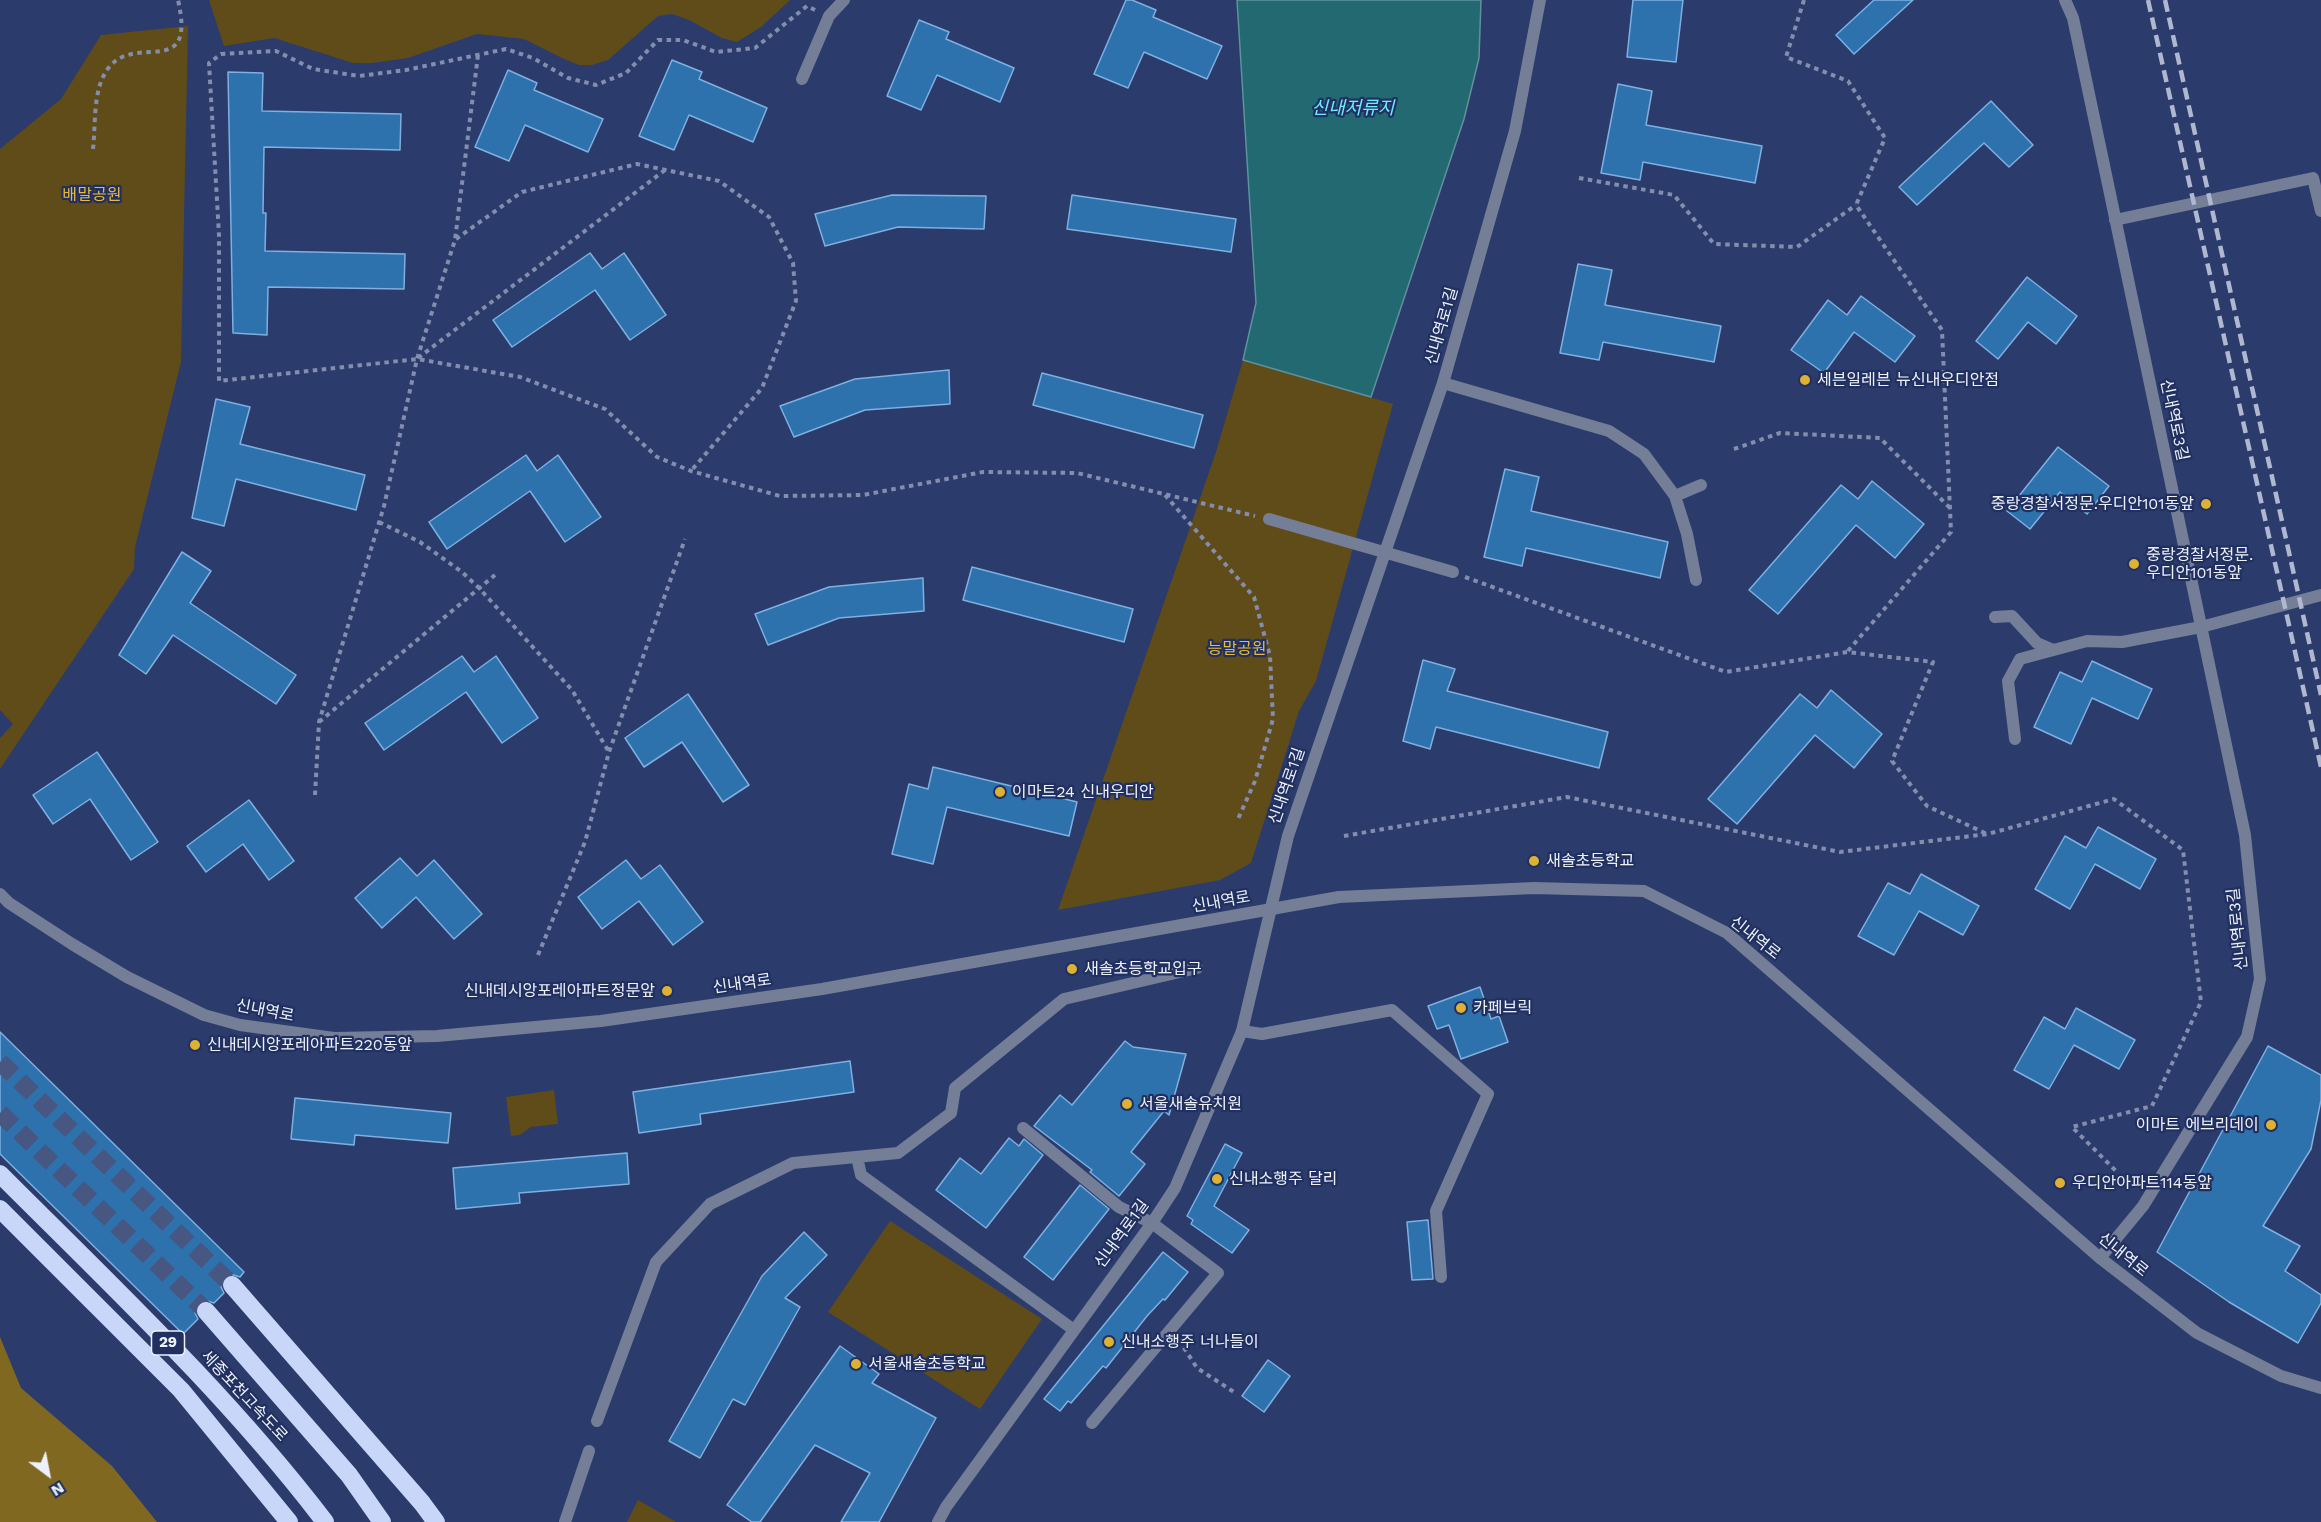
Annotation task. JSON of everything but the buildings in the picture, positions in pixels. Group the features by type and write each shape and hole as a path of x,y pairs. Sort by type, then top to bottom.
{"highway":[{"name":"세종포천고속도로","path":"0,1174 171,1346 282,1465 325,1522"},
{"path":"0,1209 181,1390 289,1522"},
{"path":"232,1285 436,1522"},
{"name":"세종포천고속도로","path":"206,1311 349,1475 382,1522"}],"street":[{"path":"802,80 829,16 844,0"},
{"name":"신내역로1길","path":"938,1522 946,1507 1175,1188 1242,1031 1288,836 1443,383 1515,131 1540,0"},
{"name":"신내역로3길","path":"2065,0 2073,18 2245,835 2260,979 2247,1037 2143,1206 2100,1258"},
{"path":"2115,220 2313,178 2321,211"},
{"path":"1443,383 1609,431 1644,454 1675,496 1687,534 1696,580"},
{"path":"1675,496 1701,485"},
{"path":"1269,519 1453,572"},
{"path":"2015,739 2008,681 2020,659 2087,641 2122,642 2201,627 2321,595"},
{"path":"1995,617 2012,616 2037,643 2053,650"},
{"name":"신내역로","path":"0,894 27,915 118,972 204,1014 249,1026 334,1038 437,1036 601,1021 822,989 1350,896 1534,888 1644,891 1727,933 2100,1258 2196,1333 2281,1376 2321,1388"},
{"path":"597,1421 656,1262 710,1204 793,1163 898,1153 951,1113 955,1088 1064,999 1197,968"},
{"path":"1242,1031 1262,1034 1392,1010 1488,1094 1436,1211 1441,1277"},
{"path":"1023,1128 1119,1208 1152,1223 1218,1273 1092,1423"},
{"path":"857,1157 861,1175 1074,1330"},
{"path":"565,1522 589,1451"}],"path":[{"path":"93,149 98,98 105,72 120,58 164,51 175,45 182,31 178,0"},
{"path":"1579,178 1674,195 1714,244 1797,247 1856,205 1885,138 1848,81 1786,57 1804,0"},
{"path":"829,16 807,6 755,48 716,52 683,40 658,40 626,73 596,85 568,78 533,58 506,49 406,70 359,76 313,69 276,51 221,54 209,63 219,235 219,381 417,358 520,377 605,409 657,457 691,471 780,496 863,495 983,472 1077,473 1269,519"},
{"path":"315,795 319,722 379,522 417,358 455,240 478,55"},
{"path":"455,240 522,192 637,164 719,181 769,217 793,263 796,301 762,388 691,471"},
{"path":"417,358 665,170"},
{"path":"1847,652 1951,532 1942,330 1856,205"},
{"path":"1734,449 1780,433 1880,438 1950,508"},
{"path":"1164,494 1254,597 1270,656 1273,719 1255,781 1238,819"},
{"path":"379,522 420,542 462,572 479,588 572,690 609,752"},
{"path":"538,955 585,842 609,752 685,539"},
{"path":"1453,572 1726,672 1847,652 1933,662 1892,761 1927,806 1988,834"},
{"path":"319,722 495,575"},
{"path":"1344,836 1567,797 1840,852 1988,834 2114,799 2183,850 2201,1002 2152,1106 2072,1127 2118,1173"},
{"path":"1172,1328 1197,1368 1237,1394"}],"green space":[{"path":"209,0 790,0 761,27 737,42 722,38 689,20 672,14 658,16 608,60 592,65 579,65 524,39 477,34 408,58 372,63 353,63 274,38 224,46"},
{"name":"배말공원","path":"188,26 181,362 135,547 134,569 0,769 0,738 13,724 0,710 0,149 61,99 101,35"},
{"name":"능말공원","path":"1243,360 1393,404 1316,681 1299,711 1251,863 1220,880 1058,910 1216,452"},
{"path":"554,1090 558,1124 531,1127 520,1135 511,1136 506,1097"},
{"path":"890,1221 1042,1319 980,1409 828,1312"},
{"path":"638,1500 676,1522 627,1522"}],"shaded area":[{"path":"0,1337 21,1388 112,1466 157,1522 0,1522"}],"water":[{"name":"신내저류지","path":"1237,0 1481,0 1479,58 1464,119 1371,397 1243,360 1256,303"}],"tunnel":[{"path":"0,1062 232,1285"},
{"path":"0,1113 206,1311"}],"railway":[{"path":"2148,0 2321,767"},
{"path":"2165,0 2321,695"}],"place":[{"name":"세븐일레븐 뉴신내우디안점","path":"1805,380"},
{"name":"중랑경찰서정문.우디안101동앞","path":"2206,504"},
{"name":"중랑경찰서정문. 우디안101동앞","path":"2134,564"},
{"name":"이마트24 신내우디안","path":"1000,792"},
{"name":"새솔초등학교","path":"1534,861"},
{"name":"새솔초등학교입구","path":"1072,969"},
{"name":"신내데시앙포레아파트정문앞","path":"667,991"},
{"name":"카페브릭","path":"1461,1008"},
{"name":"신내데시앙포레아파트220동앞","path":"195,1045"},
{"name":"서울새솔유치원","path":"1127,1104"},
{"name":"이마트 에브리데이","path":"2271,1125"},
{"name":"신내소행주 달리","path":"1217,1179"},
{"name":"우디안아파트114동앞","path":"2060,1183"},
{"name":"신내소행주 너나들이","path":"1109,1342"},
{"name":"서울새솔초등학교","path":"856,1364"}]}
